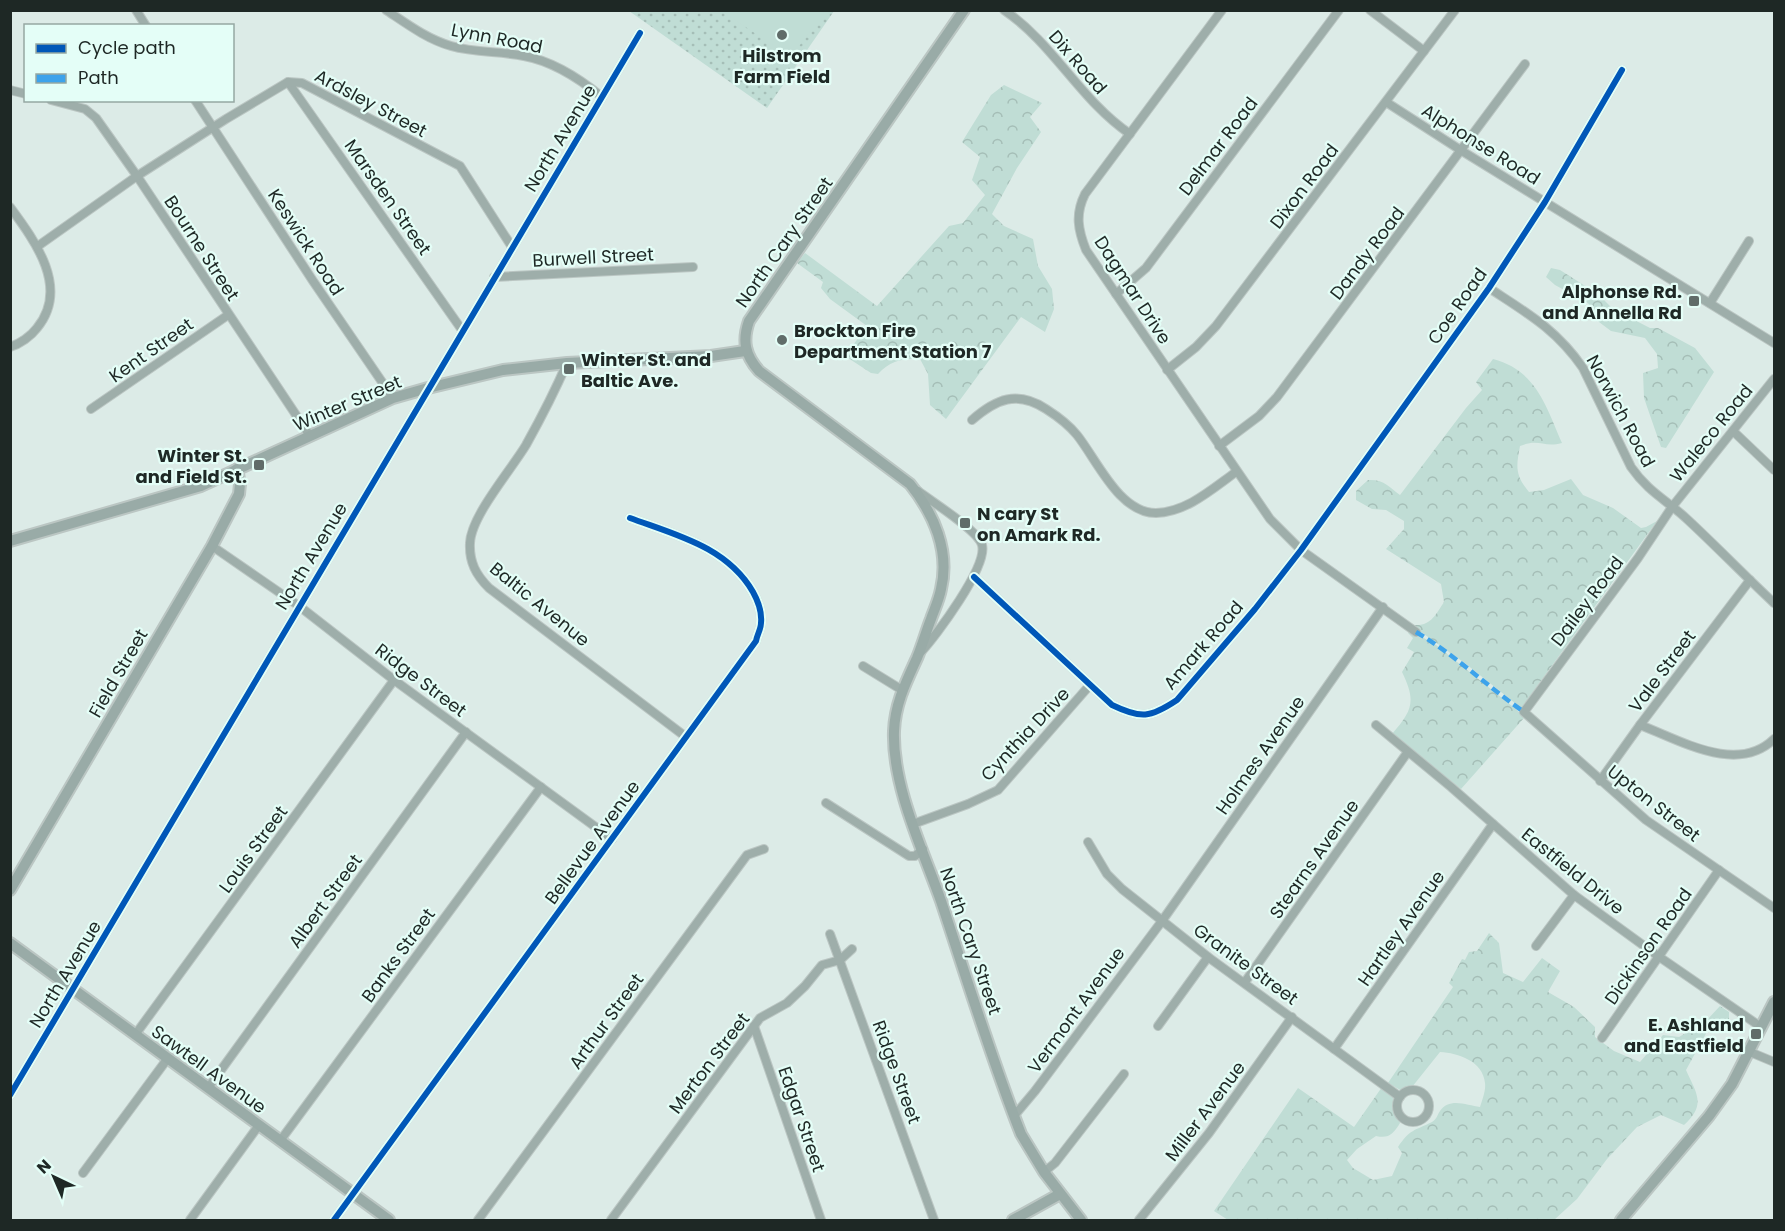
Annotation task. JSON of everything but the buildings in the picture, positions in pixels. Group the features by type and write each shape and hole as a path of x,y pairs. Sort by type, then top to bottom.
{"street":[{"path":"136,10 145,24"},
{"name":"North Cary Street","path":"918,656 974,577 982,556 982,544 974,533 759,370 750,361 746,351 745,331 749,321 964,10"},
{"name":"Dix Road","path":"1004,10 1038,37 1097,107 1130,134"},
{"name":"Dagmar Drive","path":"1222,10 1085,194 1078,215 1078,226 1086,250 1236,472 1270,519 1301,550"},
{"name":"Delmar Road","path":"1116,294 1146,268 1339,10"},
{"path":"1370,10 1424,51"},
{"name":"Dixon Road","path":"1167,370 1196,347 1216,326 1455,10"},
{"name":"Lynn Road","path":"391,12 416,31 451,46 479,52 526,56 545,62 578,79 602,97"},
{"name":"North Avenue","path":"10,1095 640,33"},
{"name":"Dandy Road","path":"1219,446 1248,425 1277,397 1525,64"},
{"name":"Coe Road","path":"1301,550 1488,288 1545,202 1622,70"},
{"name":"Ardsley Street","path":"38,246 137,177 288,82 302,83 460,166 512,247"},
{"name":"Marsden Street","path":"288,82 462,330"},
{"name":"Bourne Street","path":"59,102 85,109 96,118 310,436"},
{"name":"Keswick Road","path":"196,102 313,281 393,398"},
{"name":"Alphonse Road","path":"1386,102 1774,343"},
{"path":"10,207 38,246 52,291 45,319 34,332 10,347"},
{"path":"1710,303 1749,242"},
{"name":"Burwell Street","path":"494,277 693,267"},
{"name":"Norwich Road","path":"1488,288 1545,325 1573,353 1583,368 1631,467 1650,490 1686,518 1774,603"},
{"name":"Kent Street","path":"91,409 228,315"},
{"name":"Winter Street","path":"10,541 201,486 393,398 428,388 503,370 567,363 711,356 746,351"},
{"name":"Baltic Avenue","path":"567,363 525,446 476,521 470,543 473,566 479,578 489,588 686,737"},
{"name":"Waleco Road","path":"1672,507 1774,379"},
{"path":"972,420 998,401 1014,398 1040,405 1068,426 1114,489 1132,505 1145,512 1167,512 1182,507 1236,472"},
{"path":"1733,431 1774,470"},
{"name":"Field Street","path":"10,890 212,546 239,494 237,469"},
{"name":"North Cary Street","path":"910,484 926,504 940,539 945,564 941,590 896,710 894,732 896,768 913,824 1021,1134 1044,1172 1081,1221"},
{"name":"Dailey Road","path":"1524,712 1638,558 1672,507"},
{"name":"Bellevue Avenue","path":"334,1221 756,641 761,624 760,612 750,586 727,560 707,548 630,518"},
{"name":"Ridge Street","path":"212,546 299,606 394,680 612,838"},
{"path":"1301,550 1416,632"},
{"name":"Amark Road","path":"974,577 1112,705 1131,714 1147,715 1161,711 1177,700 1255,609 1301,550"},
{"name":"Vale Street","path":"1600,781 1750,580"},
{"name":"Holmes Avenue","path":"1162,921 1383,607"},
{"path":"863,666 902,690"},
{"name":"Louis Street","path":"135,1035 394,680"},
{"name":"Cynthia Drive","path":"913,824 968,804 998,790 1089,686"},
{"name":"Upton Street","path":"1524,712 1647,820 1774,908"},
{"name":"Eastfield Drive","path":"1376,725 1574,895 1761,1027"},
{"path":"1640,725 1702,749 1737,756 1756,752 1774,739"},
{"name":"Albert Street","path":"208,1088 466,732"},
{"name":"Stearns Avenue","path":"1245,982 1407,753"},
{"name":"Banks Street","path":"280,1141 541,787"},
{"path":"825,803 909,856 915,856 922,849"},
{"name":"Hartley Avenue","path":"1334,1049 1493,824"},
{"name":"Granite Street","path":"1088,842 1101,865 1122,889 1208,957 1400,1097"},
{"name":"Arthur Street","path":"478,1221 747,855 764,849"},
{"name":"Dickinson Road","path":"1602,1038 1719,870"},
{"path":"1536,946 1574,895"},
{"name":"Vermont Avenue","path":"1014,1116 1162,921"},
{"name":"Ridge Street","path":"830,934 934,1221"},
{"name":"Sawtell Avenue","path":"10,943 389,1221"},
{"name":"Merton Street","path":"611,1221 760,1018 787,1003 822,965 840,960 852,949"},
{"path":"1158,1026 1208,957"},
{"path":"1620,1221 1709,1116 1732,1084 1774,1002"},
{"name":"Miller Avenue","path":"1139,1221 1209,1133 1292,1017"},
{"name":"Edgar Street","path":"754,1026 821,1221"},
{"path":"1750,1052 1774,1062"},
{"path":"83,1173 168,1058"},
{"path":"1044,1172 1055,1163 1124,1074"},
{"path":"1412,1090 1422,1092 1430,1104 1425,1117 1417,1122 1405,1120 1398,1110 1400,1097 1412,1090"},
{"path":"190,1221 259,1125"},
{"path":"1013,1221 1060,1194"}],"green space":[{"name":"Hilstrom Farm Field","path":"724,10 825,11 791,57 723,12"},
{"path":"629,11 834,11 767,108"},
{"path":"1004,85 1042,103 1030,117 1041,132 1017,168 992,214 1004,226 1033,239 1038,266 1052,289 1054,309 1045,332 1021,317 946,419 930,405 928,374 920,359 897,361 878,374 871,373 845,356 867,326 830,299 821,288 823,282 797,263 805,253 877,306 949,226 963,223 985,195 972,180 980,157 962,142 991,95"},
{"path":"1551,268 1560,270 1579,282 1600,296 1613,309 1650,328 1658,328 1695,348 1714,372 1666,448 1661,447 1644,398 1643,373 1658,368 1657,354 1645,338 1611,331 1599,322 1588,303 1555,285 1546,277"},
{"path":"1493,359 1508,364 1530,381 1538,391 1562,443 1532,443 1520,446 1519,476 1529,492 1544,490 1571,479 1583,495 1613,508 1641,528 1657,521 1521,708 1466,664 1414,627 1425,624 1436,615 1444,602 1441,584 1386,549 1404,529 1404,521 1386,510 1372,509 1356,500 1356,491 1368,480 1382,482 1400,495 1482,390 1476,382"},
{"path":"1410,630 1436,645 1524,718 1461,789 1392,734 1410,705 1411,698 1402,672 1414,652 1407,648 1413,638 1408,633"},
{"path":"1489,933 1499,943 1503,973 1523,982 1542,958 1560,971 1548,992 1574,1007 1595,1027 1595,1037 1614,1051 1640,1062 1663,1035 1679,1037 1706,1021 1720,1006 1729,1012 1729,1022 1709,1028 1686,1070 1697,1098 1695,1111 1691,1118 1684,1125 1661,1115 1637,1127 1607,1159 1577,1199 1554,1220 1228,1220 1214,1211 1298,1088 1354,1127 1382,1087 1393,1097 1400,1123 1395,1130 1387,1136 1376,1136 1357,1149 1347,1160 1353,1168 1373,1180 1392,1176 1402,1153 1398,1147 1402,1141 1413,1131 1434,1121 1448,1104 1458,1103 1480,1107 1485,1089 1483,1075 1475,1064 1462,1056 1440,1052 1412,1087 1402,1091 1388,1083 1453,987 1449,983 1462,959 1465,960 1469,952 1477,951"}],"marked path":[{"path":"1416,632 1524,712"}],"cycle path":[{"path":"10,1095 640,33"},
{"path":"974,577 1112,705 1131,713 1145,714 1160,710 1177,700 1255,609 1301,550 1489,288 1545,202 1622,70"},
{"path":"334,1220 756,641 761,623 758,603 742,577 729,564 715,553 682,537 630,518"}],"place":[{"name":"Hilstrom Farm Field","path":"782,35"},
{"name":"Alphonse Rd. and Annella Rd","path":"1694,301"},
{"name":"Brockton Fire Department Station 7","path":"782,340"},
{"name":"Winter St. and Baltic Ave.","path":"569,369"},
{"name":"Winter St. and Field St.","path":"259,465"},
{"name":"N cary St on Amark Rd.","path":"965,523"},
{"name":"E. Ashland and Eastfield","path":"1756,1034"}]}
